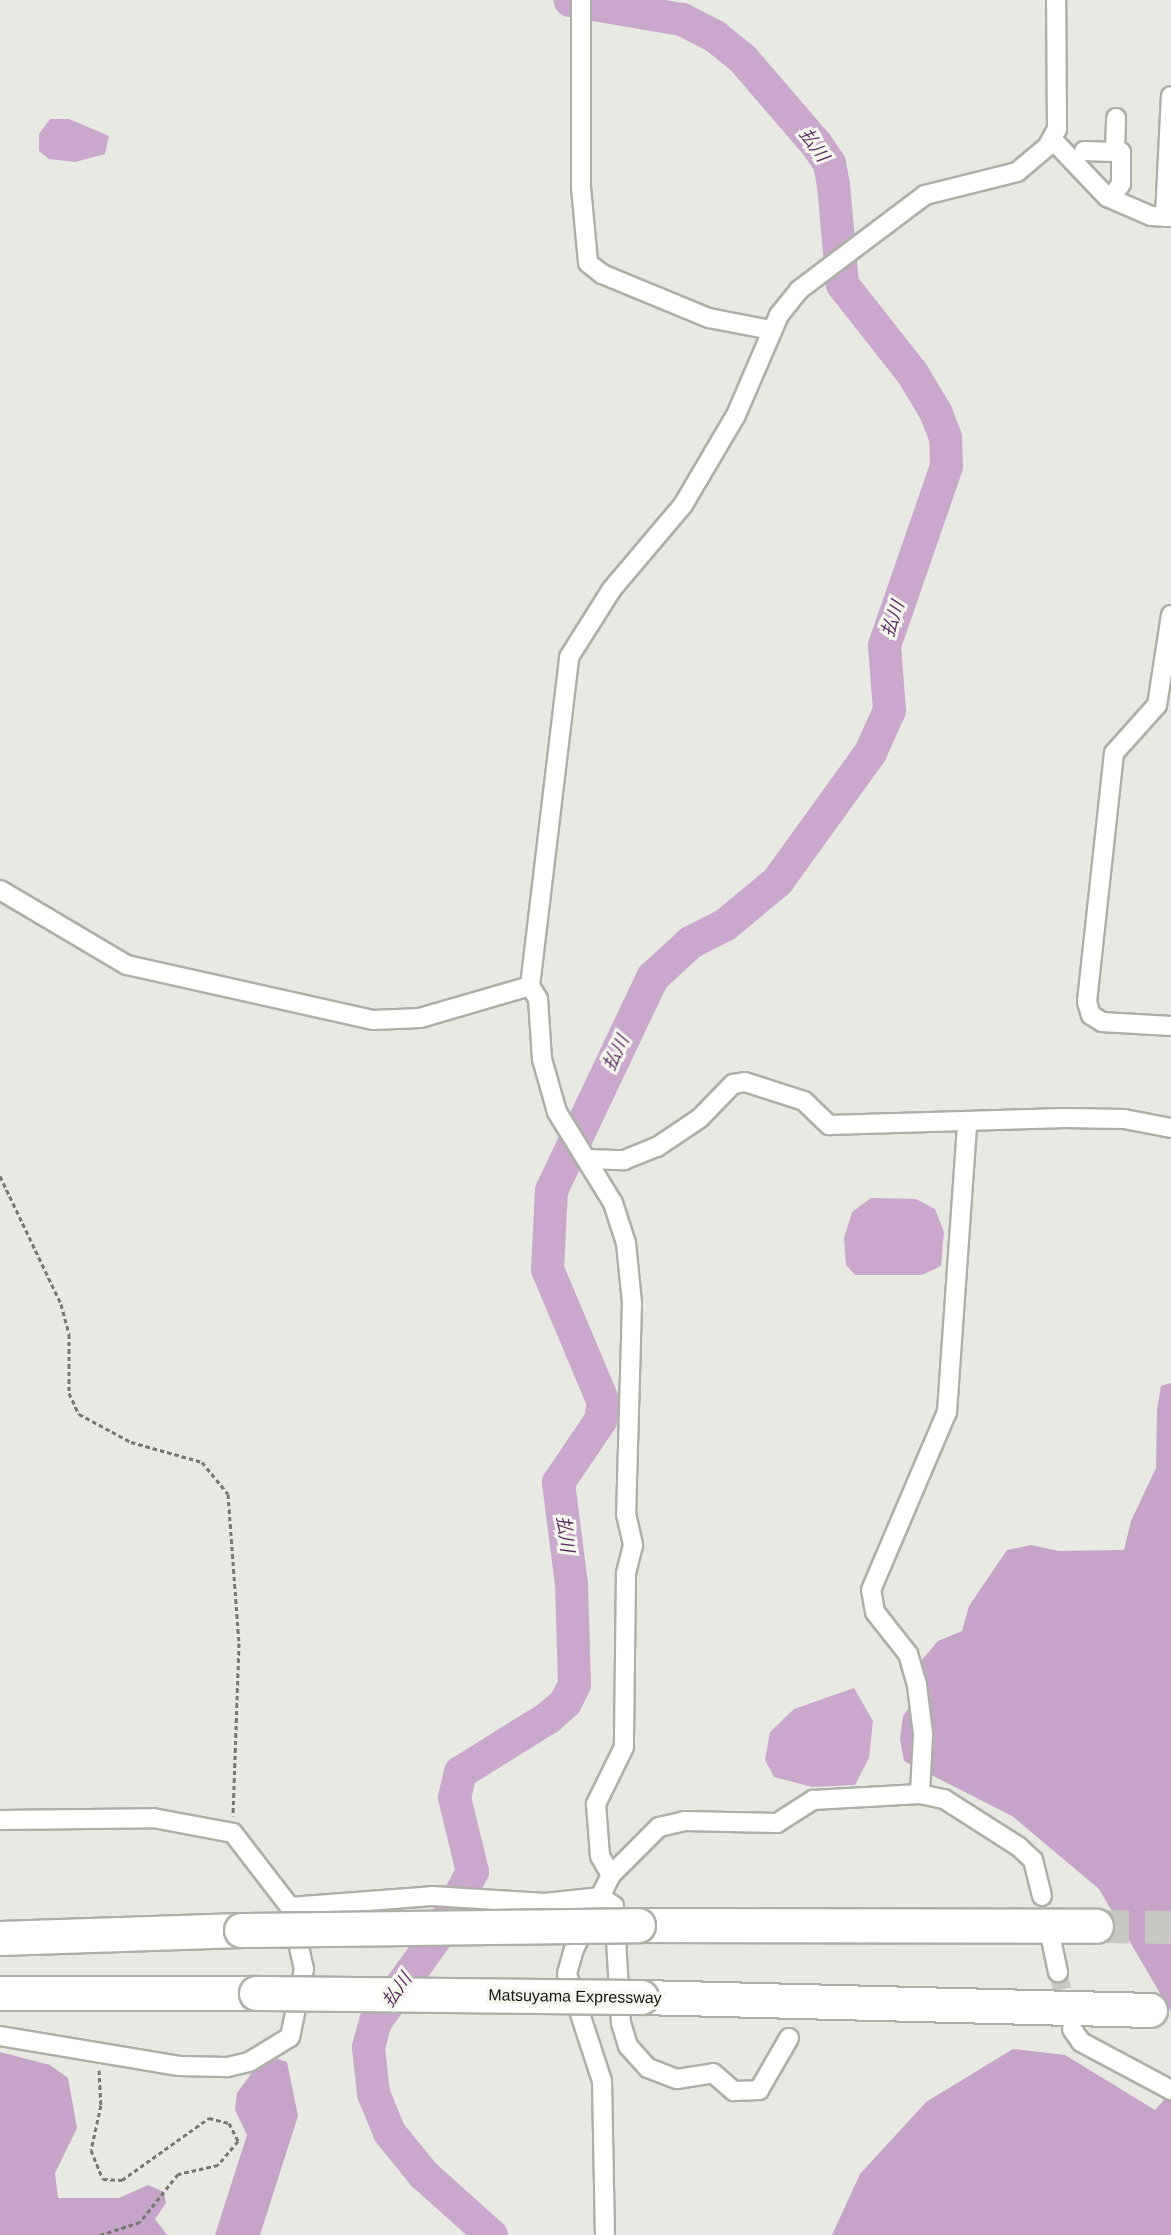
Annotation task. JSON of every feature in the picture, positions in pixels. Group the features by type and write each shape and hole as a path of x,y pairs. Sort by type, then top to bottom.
{"highway":[{"path":"0,1938 241,1930 638,1925 1096,1926"},
{"name":"Matsuyama Expressway","path":"0,1993 641,1997 1150,2010"}],"street":[{"path":"581,0 579,152 588,263 602,274 709,318 771,330"},
{"path":"611,1875 600,1856 596,1804 624,1747 626,1574 633,1545 626,1514 632,1303 626,1244 613,1203 557,1112 542,1059 538,999 530,986 569,657 612,589 683,505 736,415 771,330 805,285 925,195 1017,172 1052,139 1056,129 1056,0"},
{"path":"1052,139 1090,184 1111,198 1151,216 1168,217 1171,96"},
{"path":"1115,150 1116,118"},
{"path":"1084,151 1115,150 1122,155 1121,184 1111,198"},
{"path":"1171,615 1157,705 1114,753 1087,1002 1087,1011 1102,1022 1171,1026"},
{"path":"0,890 127,965 373,1020 420,1018 530,986"},
{"path":"586,1159 624,1160 657,1147 700,1118 733,1084 745,1082 804,1101 829,1125 1124,1119 1171,1128"},
{"path":"920,1794 923,1734 917,1685 908,1654 875,1612 871,1590 947,1412 967,1123"},
{"path":"605,2235 602,2080 567,1974 611,1875 659,1827 684,1821 777,1823 813,1800 920,1794 944,1799 1019,1847 1033,1860 1042,1896"},
{"path":"0,1820 153,1818 234,1833 290,1907 304,1969 291,2037 249,2062 227,2067 99,2055 0,2036"},
{"path":"290,1907 432,1896 544,1903 601,1897 614,1905 621,2023 628,2046 648,2068 677,2079 712,2073 734,2091 752,2092 765,2082 789,2038"},
{"path":"1051,1939 1058,1972"},
{"path":"1072,2029 1081,2042 1171,2090"}],"path":[{"path":"0,1176 61,1304 69,1334 69,1393 79,1414 131,1442 202,1462 228,1494 239,1643 234,1833"},
{"path":"99,2055 101,2105 91,2150 103,2179 122,2180 209,2118 229,2123 238,2141 218,2165 178,2174 140,2222 100,2235"}],"shaded area":[{"path":"50,119 69,119 109,136 105,154 75,162 49,159 39,151 39,134"},
{"path":"871,1198 916,1199 935,1209 944,1232 941,1266 922,1275 855,1275 846,1265 844,1238 852,1212"},
{"path":"1171,1383 1171,2012 1099,1889 1012,1816 904,1761 900,1739 903,1716 925,1686 921,1661 938,1641 962,1631 969,1606 1007,1550 1031,1545 1059,1551 1124,1550 1131,1521 1156,1468 1157,1410 1161,1386"},
{"path":"854,1688 873,1721 869,1758 855,1785 812,1787 774,1777 765,1760 770,1732 794,1709"},
{"path":"1013,2049 1065,2055 1155,2110 1171,2092 1171,2235 832,2235 860,2174 926,2102"},
{"path":"0,2052 50,2065 68,2078 77,2128 55,2173 58,2198 119,2198 148,2185 164,2192 166,2203 155,2219 167,2235 0,2235"},
{"path":"275,2058 287,2062 298,2116 260,2235 215,2235 247,2135 235,2110 237,2093 257,2066"}],"waterway":[{"name":"払川","path":"491,2235 423,2174 389,2132 373,2093 368,2047 375,2021 440,1931 472,1871 454,1797 460,1772 548,1717 565,1702 574,1684 571,1584 558,1482 600,1420 603,1402 547,1269 551,1190 652,977 690,942 724,925 777,881 870,752 889,710 884,645 946,466 945,437 936,413 912,373 842,284 829,163 816,144 742,58 715,36 681,19 570,0"}],"tunnel":[{"path":"1096,1926 1171,1927"},
{"path":"1058,1972 1068,2014"}]}
